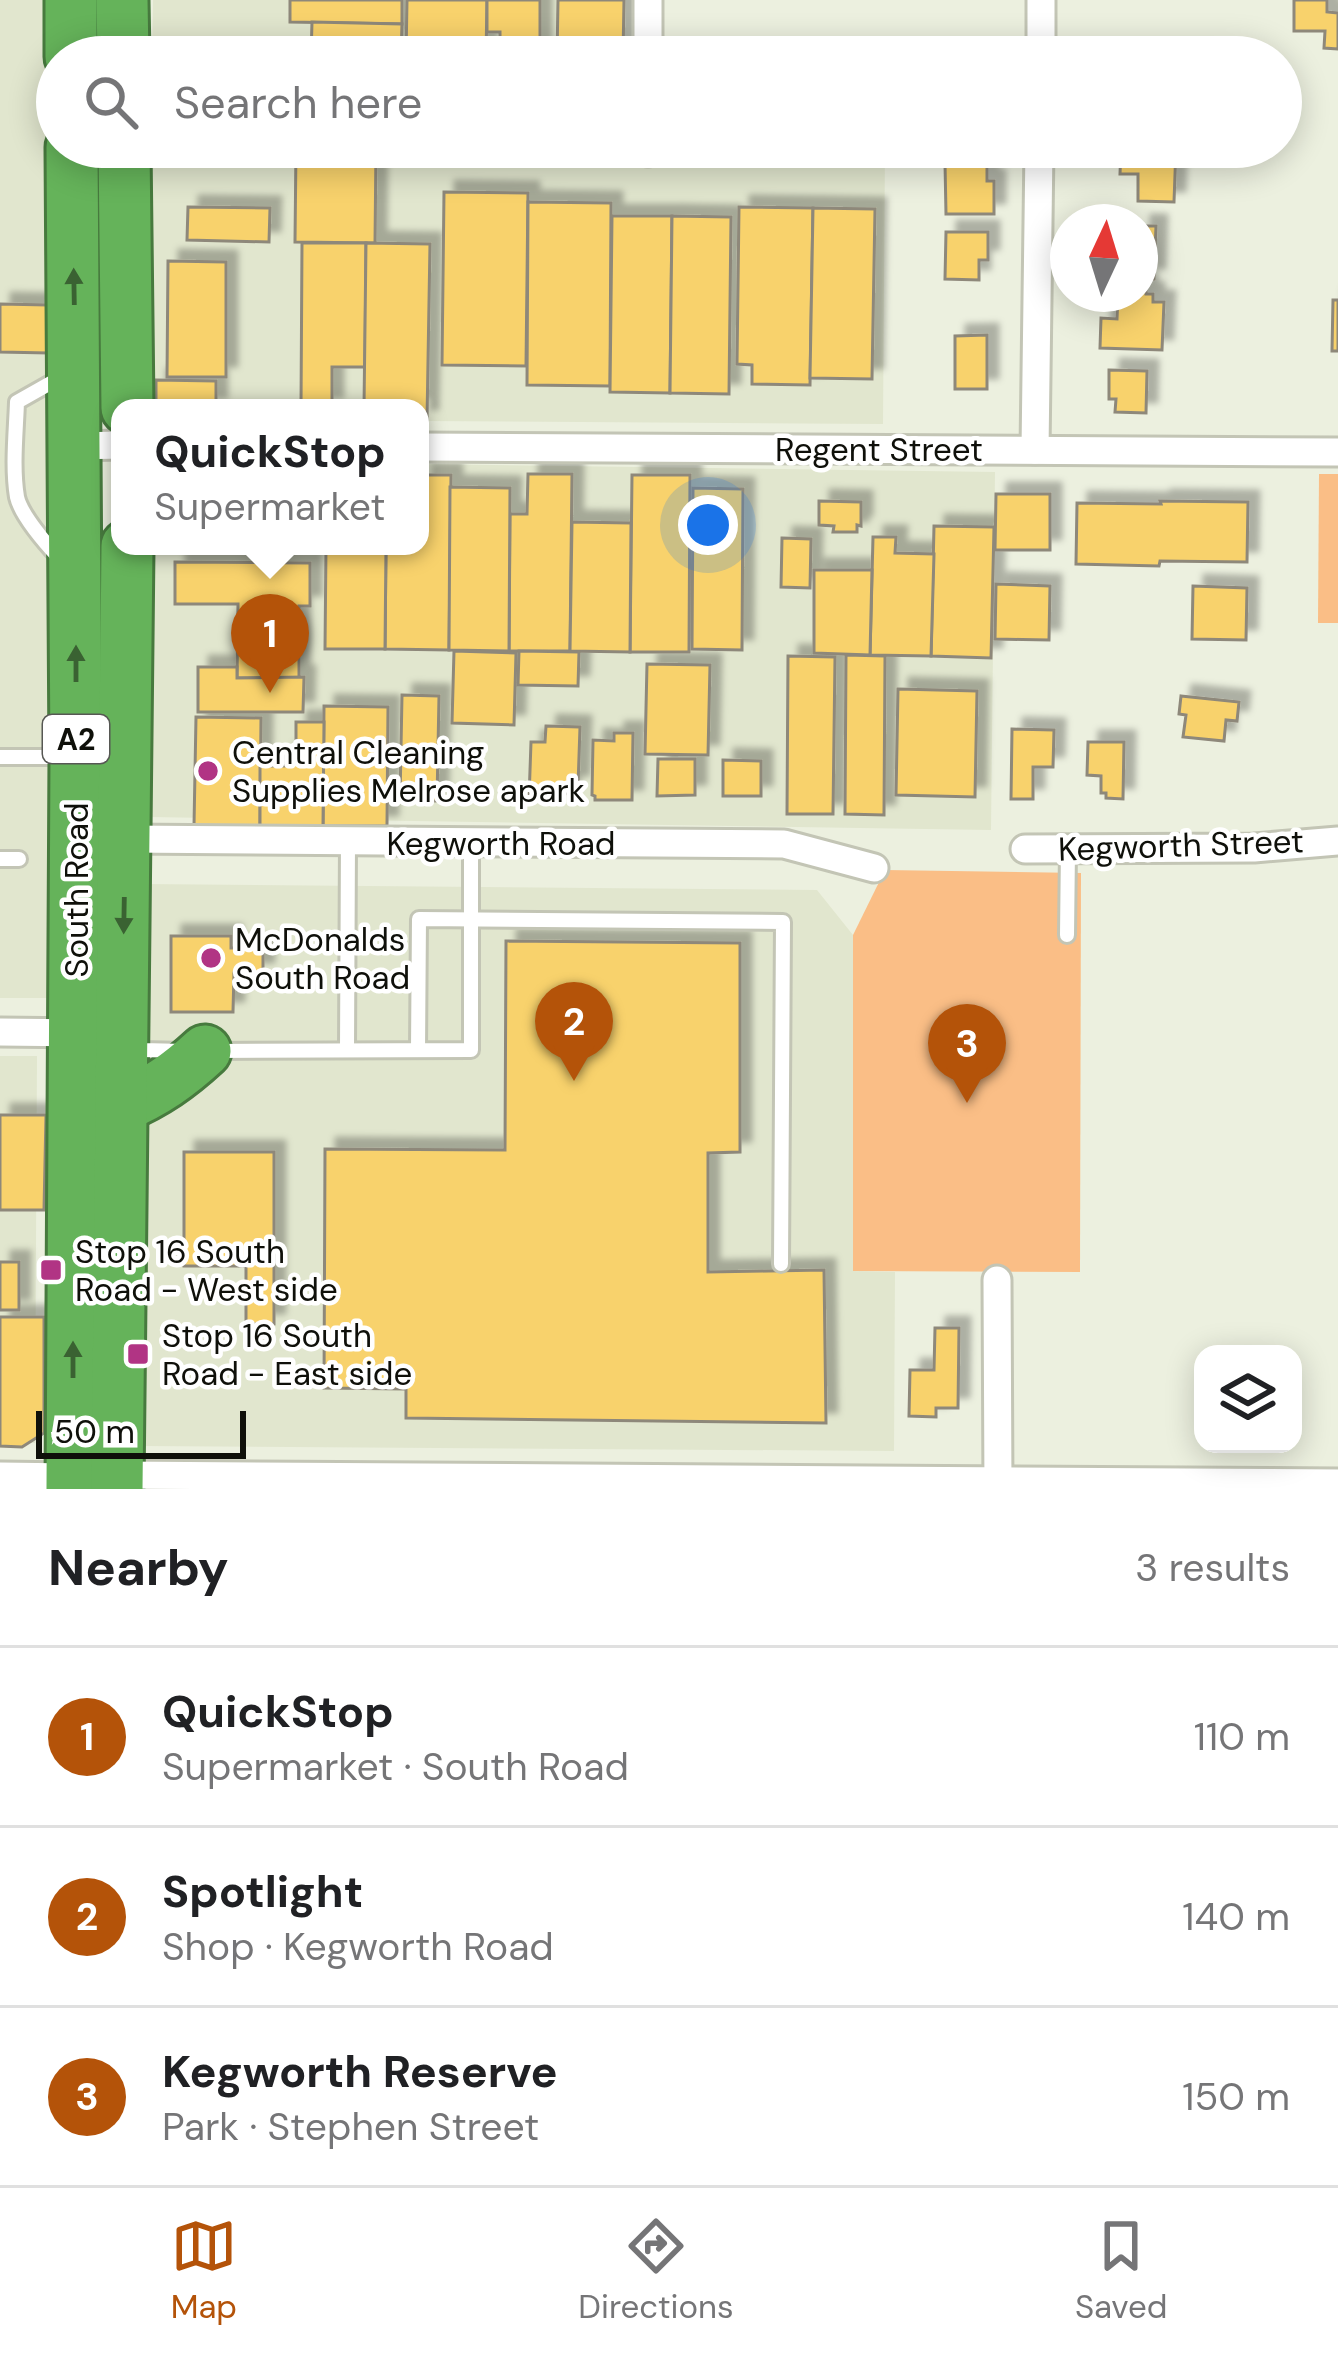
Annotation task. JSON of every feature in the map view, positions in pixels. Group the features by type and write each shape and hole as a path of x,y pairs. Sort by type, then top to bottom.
{"highway":[{"path":"71,0 71,36"},
{"path":"122,0 123,36"},
{"name":"South Road","path":"72,168 75,369 98,446 76,576 76,758 99,1033 95,1482"},
{"path":"124,168 127,399"},
{"name":"South Road","path":"95,1482 122,1106 99,1033 125,839 127,555"},
{"path":"122,1106 174,1079 205,1051"}],"street":[{"path":"648,0 648,36"},
{"path":"1041,0 1041,36"},
{"path":"1035,450 1040,168"},
{"name":"Regent Street","path":"429,447 1338,452"},
{"name":"Kegworth Road","path":"125,839 784,844 874,868"},
{"name":"Kegworth Street","path":"1025,849 1254,848 1338,841"},
{"path":"0,1032 99,1033"},
{"path":"998,1280 998,1485"},
{"path":"0,1476 95,1482 1338,1483"}],"lane":[{"path":"75,369 16,402 16,448 17,501 46,544 76,576"},
{"path":"0,757 76,758"},
{"path":"347,1049 348,842"},
{"path":"99,1033 142,1049 471,1050 471,844"},
{"path":"1067,935 1068,849"},
{"path":"0,859 20,860"},
{"path":"418,1050 419,919 783,922 781,1264"}],"shaded area":[{"path":"0,0 54,0 54,36 36,36 36,168 53,168 49,998 0,998"},
{"path":"153,0 622,0 621,36 152,36"},
{"path":"152,168 885,168 883,424 429,421 429,399 150,399"},
{"path":"429,464 995,472 991,830 149,817 154,555 429,555"},
{"path":"1319,474 1338,474 1338,623 1318,623"},
{"path":"885,870 1081,873 1080,1272 853,1271 853,935"},
{"path":"142,884 817,890 853,935 853,1271 895,1272 894,1451 141,1446"},
{"path":"0,1056 37,1056 35,1443 0,1443"}],"building":[{"path":"290,0 402,0 402,24 290,22"},
{"path":"407,0 487,0 486,36 406,36"},
{"path":"487,0 540,0 540,36 487,32"},
{"path":"558,0 624,0 623,36 557,36"},
{"path":"1294,0 1327,0 1327,12 1338,13 1338,49 1324,48 1325,31 1294,31"},
{"path":"312,22 402,24 402,36 312,36"},
{"path":"296,168 376,168 375,243 295,242"},
{"path":"945,168 987,168 987,181 994,181 994,214 946,214"},
{"path":"1120,168 1175,168 1174,202 1138,201 1138,174 1120,174"},
{"path":"444,192 528,193 526,366 442,365"},
{"path":"528,202 611,203 610,386 527,385"},
{"path":"188,207 270,208 269,242 187,240"},
{"path":"739,207 813,208 810,385 752,384 752,365 737,364"},
{"path":"813,208 875,209 872,379 810,378"},
{"path":"612,216 672,216 670,393 610,392"},
{"path":"672,216 731,217 729,394 670,393"},
{"path":"946,232 988,232 988,260 979,260 979,280 945,279"},
{"path":"302,243 366,243 365,367 332,367 332,399 301,399"},
{"path":"366,243 430,244 427,399 364,399"},
{"path":"168,261 226,262 226,377 167,377"},
{"path":"1333,300 1338,300 1338,351 1332,351"},
{"path":"1158,302 1164,302 1162,350 1100,348 1101,318 1117,319 1117,312 1158,312"},
{"path":"0,304 48,305 48,353 0,352"},
{"path":"987,335 987,389 955,389 955,336"},
{"path":"1109,370 1147,371 1146,413 1115,412 1116,399 1109,399"},
{"path":"156,380 216,381 216,399 156,399"},
{"path":"528,474 572,474 570,651 509,651 510,514 527,514"},
{"path":"429,475 451,475 449,650 385,649 386,555 429,555"},
{"path":"632,475 690,475 689,652 630,652"},
{"path":"450,487 510,488 509,651 449,650"},
{"path":"693,488 743,489 742,650 692,649"},
{"path":"996,494 1050,494 1050,550 995,550"},
{"path":"819,501 861,502 857,532 833,532 834,526 819,525"},
{"path":"1248,502 1247,562 1076,564 1077,503"},
{"path":"572,522 631,523 630,652 570,651"},
{"path":"934,526 994,527 991,658 931,656"},
{"path":"873,537 896,537 895,553 934,554 931,656 870,655"},
{"path":"782,538 811,539 810,588 781,587"},
{"path":"326,555 386,555 385,649 325,649"},
{"path":"175,562 310,563 310,606 299,606 299,678 237,678 238,604 175,604"},
{"path":"814,570 872,570 870,655 814,653"},
{"path":"996,584 1050,586 1049,640 995,639"},
{"path":"1193,586 1247,588 1246,640 1192,639"},
{"path":"454,651 516,653 514,725 452,723"},
{"path":"519,651 579,652 578,686 518,685"},
{"path":"846,655 885,656 884,815 845,814"},
{"path":"788,656 835,657 833,814 787,814"},
{"path":"647,664 710,665 708,755 645,754"},
{"path":"198,667 237,667 237,678 304,677 303,712 198,712"},
{"path":"898,689 977,691 975,797 896,795"},
{"path":"402,695 439,696 437,801 400,800"},
{"path":"1181,696 1239,702 1237,721 1226,720 1224,741 1183,737 1186,715 1179,714"},
{"path":"324,706 388,707 387,826 323,826"},
{"path":"196,717 261,718 260,826 194,826"},
{"path":"296,722 324,722 323,826 260,826 260,766 284,766 284,755 296,756"},
{"path":"546,726 580,727 578,786 569,786 563,801 529,799 531,742 545,742"},
{"path":"1012,729 1054,730 1053,767 1033,767 1033,799 1011,799"},
{"path":"614,733 633,733 632,800 595,800 593,740 614,741"},
{"path":"1088,742 1124,742 1123,799 1106,798 1101,793 1101,776 1087,775"},
{"path":"658,759 695,759 695,795 657,796"},
{"path":"723,760 761,761 761,796 723,796"},
{"path":"171,936 231,936 231,948 263,948 263,973 234,973 233,1012 171,1012"},
{"path":"506,941 740,943 740,1152 708,1153 708,1272 824,1270 826,1423 406,1418 406,1389 324,1388 325,1149 505,1150"},
{"path":"0,1115 46,1115 44,1210 0,1210"},
{"path":"184,1152 274,1152 274,1324 246,1324 246,1266 184,1266"},
{"path":"0,1262 19,1262 19,1310 0,1310"},
{"path":"0,1317 44,1317 44,1433 22,1447 0,1446"},
{"path":"935,1328 959,1328 958,1408 936,1408 936,1417 909,1416 910,1370 934,1370"}],"place":[{"name":"QuickStop","path":"270,693"},
{"name":"Central Cleaning Supplies Melrose apark","path":"208,771"},
{"name":"McDonalds South Road","path":"211,958"},
{"name":"Spotlight","path":"574,1081"},
{"name":"Kegworth Reserve","path":"967,1103"},
{"name":"Stop 16 South Road - West side","path":"51,1270"},
{"name":"Stop 16 South Road - East side","path":"138,1354"}]}
